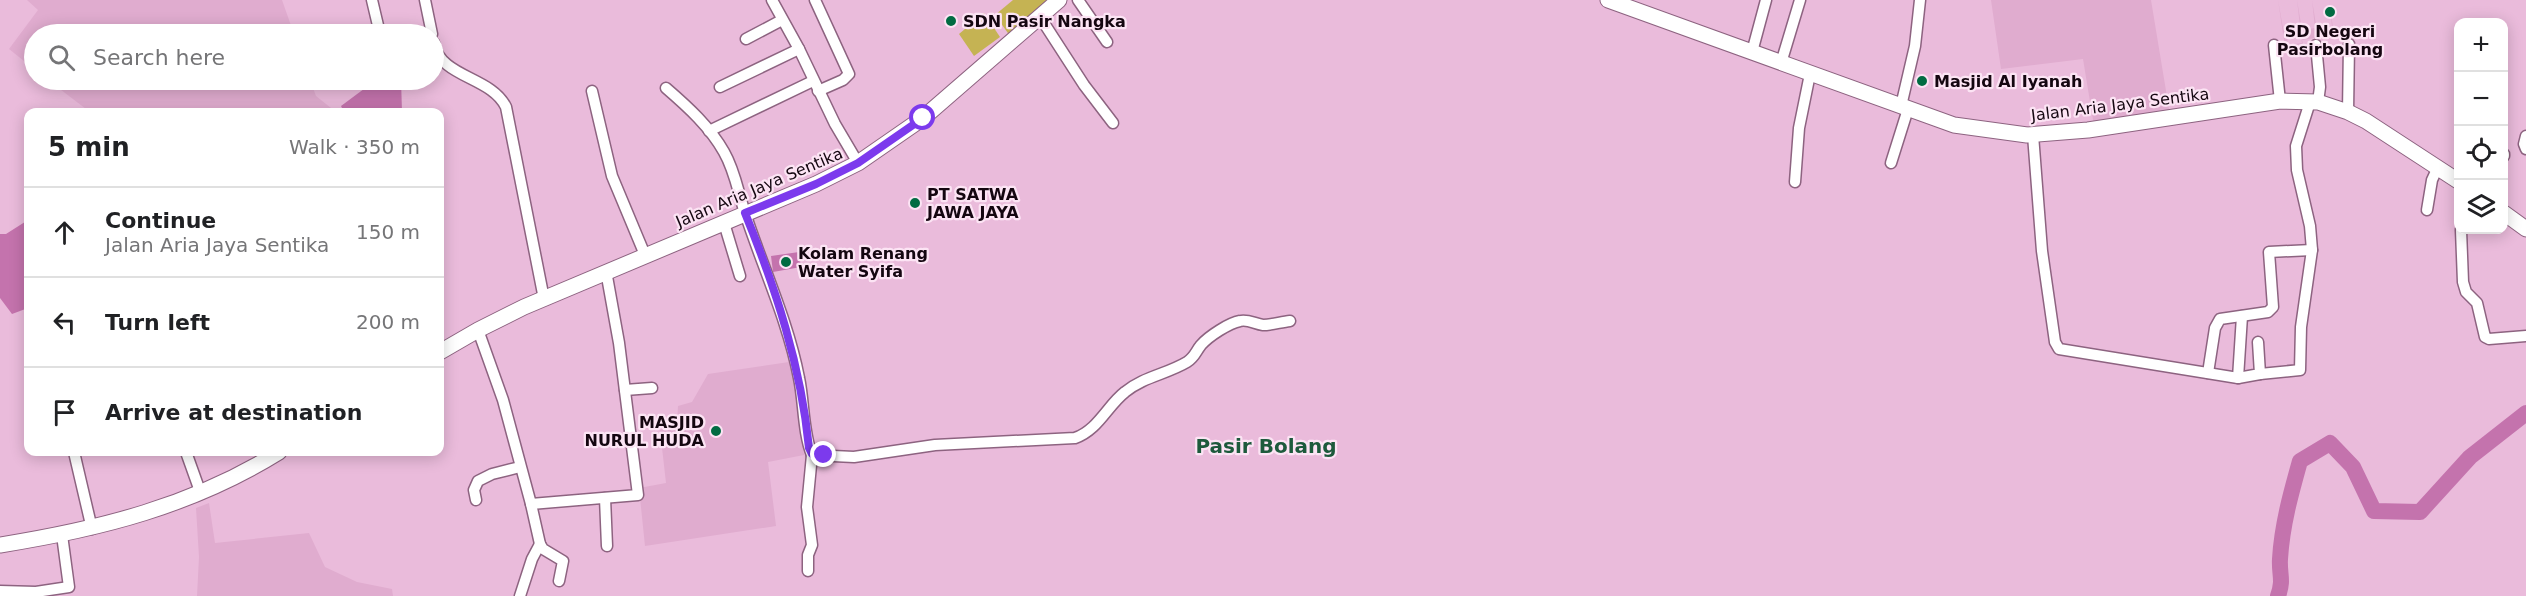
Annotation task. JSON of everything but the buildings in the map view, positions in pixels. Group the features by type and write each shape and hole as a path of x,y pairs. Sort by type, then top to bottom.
{"street":[{"path":"372,0 378,24"},
{"path":"425,0 430,24"},
{"path":"772,0 858,163"},
{"path":"709,131 816,86 843,80 849,74 815,0"},
{"name":"Jalan Aria Jaya Sentika","path":"444,350 478,330 606,271 816,184 858,163 923,118 1059,0"},
{"path":"1078,0 1107,42"},
{"name":"Jalan Aria Jaya Sentika","path":"1608,0 1954,125 1990,132 2033,135 2088,130 2280,101 2314,102 2348,112 2457,180"},
{"path":"1752,52 1766,0"},
{"path":"1780,63 1800,0"},
{"path":"1891,163 1904,108 1920,0"},
{"path":"1040,17 1084,85 1113,123"},
{"path":"746,39 782,20"},
{"path":"2348,112 2349,44"},
{"path":"2274,45 2280,101"},
{"path":"2033,135 2042,251 2055,342 2060,349 2178,366 2238,378 2300,370 2301,327 2312,249 2310,226 2297,170 2296,146 2320,87 2316,45"},
{"path":"720,87 799,49"},
{"path":"444,63 502,98 506,107 544,299"},
{"path":"1795,182 1799,128 1810,74"},
{"path":"666,88 689,107 709,131 724,151 734,171 745,213 767,269 796,366 812,454 807,507 811,538 808,571"},
{"path":"592,91 612,176 645,255"},
{"path":"2526,136 2524,144 2526,149"},
{"path":"2427,210 2432,180 2438,167"},
{"path":"2508,216 2526,229"},
{"path":"724,223 740,276"},
{"path":"2462,234 2463,282 2466,292 2477,303 2485,337 2489,339 2526,336"},
{"path":"2208,373 2215,328 2220,319 2268,312 2273,307 2269,252 2312,249"},
{"path":"531,504 638,495 625,390 606,271"},
{"path":"2238,378 2242,316"},
{"path":"812,454 854,457 935,445 1076,438 1102,419 1126,391 1144,380 1188,362 1196,355 1200,346 1229,326 1239,321 1264,325 1290,321"},
{"path":"478,330 502,400 540,544 543,549 563,561 559,580"},
{"path":"2258,342 2260,374"},
{"path":"625,390 652,388"},
{"path":"76,456 92,529"},
{"path":"187,456 201,494"},
{"path":"0,545 92,529 201,494 272,456"},
{"path":"476,500 474,490 478,481 492,474 520,467"},
{"path":"605,498 607,546"},
{"path":"3,593 37,594 69,591 62,535"},
{"path":"520,596 531,559 540,544"}],"shaded area":[{"path":"27,0 282,0 290,24 28,24 38,10"},
{"path":"1013,0 1048,0 1010,36 995,15"},
{"path":"1991,0 2151,0 2170,115 2094,126 2083,59 2001,69"},
{"name":"SD Negeri Pasirbolang","path":"2278,0 2283,28 2300,26 2297,0 2302,30 2315,28 2312,0 2318,37 2333,35 2329,0 2334,35 2302,40 2303,44 2285,47","holes":["2300,28 2302,43 2288,45 2286,30"]},
{"path":"984,13 1000,37 974,56 959,34"},
{"path":"24,29 24,61 9,49"},
{"path":"61,90 314,90 316,96 331,108 85,108"},
{"path":"363,90 401,90 402,108 342,108 341,106"},
{"path":"24,223 24,310 12,314 0,298 0,234 6,234"},
{"name":"Kolam Renang Water Syifa","path":"799,252 801,267 773,272 771,256"},
{"path":"789,362 794,378 804,455 768,462 776,526 645,546 639,488 666,483 660,430 677,423 678,406 692,402 708,374"},
{"path":"209,503 215,543 309,533 325,567 357,582 392,589 393,596 197,596 199,557 196,508"}],"waterway":[{"path":"2278,596 2281,585 2280,559 2283,534 2300,461 2330,443 2353,467 2374,511 2420,512 2470,457 2526,413"}],"place":[{"name":"SD Negeri Pasirbolang","path":"2330,12"},
{"name":"SDN Pasir Nangka","path":"951,21"},
{"name":"Masjid Al Iyanah","path":"1922,81"},
{"name":"PT SATWA JAWA JAYA","path":"915,203"},
{"name":"Kolam Renang Water Syifa","path":"786,262"},
{"name":"MASJID NURUL HUDA","path":"716,431"}],"district":[{"name":"Pasir Bolang","path":"1266,446"}],"route":[{"path":"824,455 812,454 809,448 799,376 767,269 745,213 816,184 858,163 923,118"}]}
